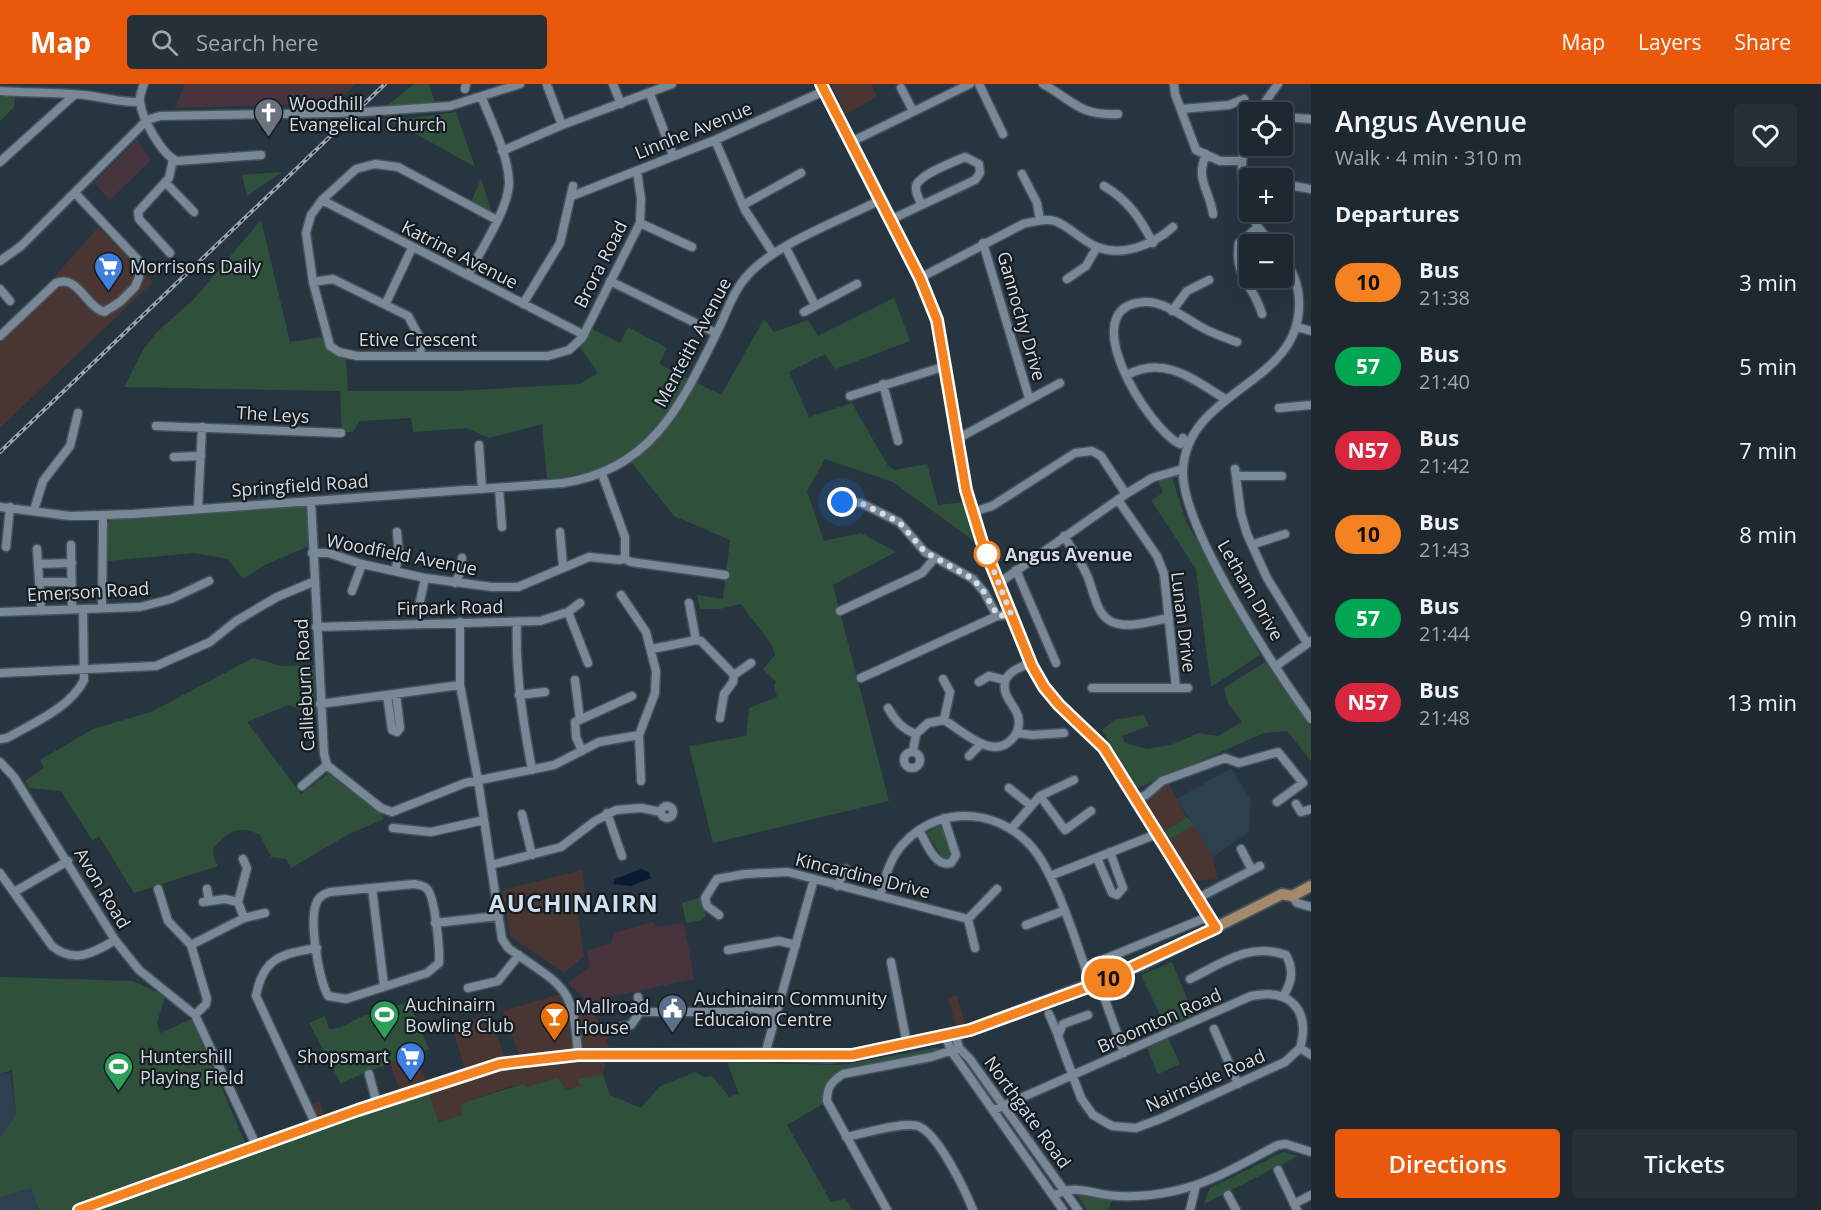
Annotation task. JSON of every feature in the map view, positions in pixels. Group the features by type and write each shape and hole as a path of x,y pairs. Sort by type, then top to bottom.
{"main road":[{"path":"79,1210 316,1125 500,1064 578,1055 844,1056 950,1035 1091,986 1216,928 1282,894 1292,896 1311,886"}],"street":[{"path":"144,84 140,102 158,145 166,157 172,159 261,155"},
{"path":"0,261 21,246 147,120 160,116 364,112 450,106 482,98 520,84"},
{"path":"613,84 621,104"},
{"path":"502,151 562,124 650,94 672,84"},
{"path":"849,143 970,84"},
{"path":"979,84 1003,135"},
{"path":"1043,84 1057,87 1079,109 1097,115 1118,114"},
{"path":"1174,84 1196,150 1220,161 1241,161"},
{"path":"1265,102 1278,84"},
{"path":"547,85 562,124"},
{"path":"823,87 849,143 920,278 937,320 957,438 973,512 1030,663 1044,687 1059,705 1104,748 1216,928"},
{"name":"Linnhe Avenue","path":"523,304 560,243 573,191 637,171 715,140 823,87"},
{"path":"901,88 914,111"},
{"path":"0,91 99,96 120,103 140,102"},
{"path":"650,94 674,156"},
{"path":"0,162 73,96"},
{"path":"468,275 497,219 509,183 502,151 482,98"},
{"path":"1181,109 1229,105 1244,99"},
{"path":"1293,118 1311,119"},
{"path":"715,140 743,205 773,253"},
{"path":"1206,154 1200,170 1202,184 1210,197 1213,214"},
{"path":"1241,168 1242,156"},
{"path":"890,220 922,205 975,180 980,173 979,164 965,157 921,178 916,184 916,191 922,205"},
{"path":"170,253 139,219 138,212 169,178 172,159"},
{"path":"322,200 357,170 375,164 398,167 497,219"},
{"name":"Brora Road","path":"584,335 640,223 641,199 637,171"},
{"path":"743,205 801,173"},
{"path":"1022,174 1037,203 1040,220"},
{"path":"165,182 194,212"},
{"path":"1104,186 1128,203 1153,243"},
{"path":"1293,186 1311,189"},
{"path":"0,336 56,283 63,280 70,282 93,306 104,312 120,302 135,287 139,277 138,261 75,193"},
{"name":"Katrine Avenue","path":"322,200 584,335"},
{"name":"Etive Crescent","path":"322,200 311,215 306,233 323,331 330,346 339,352 357,356 548,356 569,350 584,335"},
{"name":"Menteith Avenue","path":"602,474 631,459 670,419 746,277 773,253 880,200"},
{"path":"920,278 983,243 1023,224 1040,220 1055,221 1096,247 1123,250 1153,243 1173,227"},
{"path":"1256,222 1264,234"},
{"path":"640,223 692,247"},
{"path":"1258,227 1239,243 1237,256 1239,270 1258,298 1262,314"},
{"name":"Gannochy Drive","path":"983,243 1029,398"},
{"path":"1067,279 1086,266 1096,247"},
{"path":"386,303 412,248"},
{"path":"786,248 815,305"},
{"path":"999,583 1126,494 1152,478 1183,469 1192,434 1210,412 1273,364 1287,348 1300,318 1299,291 1293,274"},
{"path":"313,282 333,279 386,303 408,316 420,338 421,356"},
{"path":"1172,311 1187,291 1209,280"},
{"path":"610,281 716,333"},
{"path":"804,312 857,284"},
{"path":"0,289 10,301"},
{"path":"1183,438 1180,444 1170,438 1149,415 1127,375 1114,343 1112,330 1116,319 1137,303 1160,304 1206,330 1237,342"},
{"path":"1297,327 1311,331"},
{"path":"850,396 946,366"},
{"path":"1127,375 1154,366 1173,368 1225,399"},
{"path":"957,438 1060,383"},
{"path":"883,384 898,441"},
{"path":"1279,408 1311,405"},
{"path":"33,510 43,481 70,446 78,413"},
{"name":"The Leys","path":"156,426 341,433"},
{"path":"198,508 202,427"},
{"path":"479,445 482,489"},
{"path":"973,512 992,506 1075,453 1084,450 1101,456 1126,494"},
{"path":"174,457 201,456"},
{"name":"Letham Drive","path":"1183,469 1187,503 1200,535 1276,666 1311,719"},
{"path":"1276,666 1309,642 1267,578 1241,514 1236,472 1282,476"},
{"path":"602,474 625,537 624,556"},
{"name":"Springfield Road","path":"0,507 70,516 103,515 563,483 602,474"},
{"path":"499,488 502,527"},
{"name":"Lunan Drive","path":"1118,500 1157,556 1164,574 1176,688"},
{"name":"Callieburn Road","path":"311,501 320,704 327,765 381,808 392,812 478,780"},
{"path":"842,502 861,503 899,522 934,559 973,579 984,592 998,616"},
{"path":"6,547 4,531 10,507"},
{"path":"102,606 103,515"},
{"path":"395,571 399,555 397,532"},
{"path":"560,532 563,566"},
{"path":"1254,544 1285,534"},
{"path":"1064,536 1086,573 1101,612 1106,618 1114,623 1135,624 1169,618"},
{"path":"71,545 72,609"},
{"path":"36,549 41,610"},
{"name":"Woodfield Avenue","path":"312,554 328,554 362,564 455,583 518,587 589,556 614,560 624,556 631,562 725,575"},
{"path":"455,583 461,571 462,558"},
{"path":"840,611 922,573 934,559"},
{"path":"38,564 72,563"},
{"path":"352,591 362,564"},
{"path":"1016,570 1056,663"},
{"path":"419,606 425,578"},
{"name":"Emerson Road","path":"0,612 83,610 102,606 108,608 154,604 209,581"},
{"path":"0,673 156,666 210,642 236,621 277,597 315,581"},
{"path":"39,582 72,582"},
{"path":"621,595 646,632 656,671 655,693 639,735 641,781"},
{"name":"Firpark Road","path":"316,627 540,621 567,612 580,603"},
{"path":"689,603 696,640"},
{"path":"0,739 7,738 70,699 84,680 83,610"},
{"path":"567,612 588,663"},
{"path":"861,678 998,616 1011,614"},
{"path":"460,622 460,686 478,780 502,939 519,955 560,985 568,995 576,1025 578,1055"},
{"path":"517,622 516,661 519,695 532,770"},
{"path":"652,649 701,641 734,675"},
{"path":"720,718 724,694 733,682 734,675 751,663"},
{"path":"914,751 916,734 928,723 944,720 981,744 997,747 1011,741 1017,733 1017,714 1005,691 1005,680 1009,673 1030,663"},
{"path":"979,682 989,676 1005,680"},
{"path":"943,679 950,692 944,720"},
{"path":"575,680 580,720"},
{"path":"320,704 460,686"},
{"name":"Lunan Drive","path":"1092,688 1188,688"},
{"path":"519,695 545,692"},
{"path":"582,751 576,737 575,722 633,696"},
{"path":"888,708 895,720 907,731 916,734"},
{"path":"1017,733 1032,735 1064,733"},
{"path":"478,780 554,765 599,742 639,735"},
{"path":"969,756 981,744"},
{"path":"1136,799 1146,795 1162,781 1225,758 1239,764 1278,752 1303,783 1277,802"},
{"name":"Avon Road","path":"0,762 14,777 116,940 139,970 195,1015"},
{"path":"302,786 327,765"},
{"path":"1012,828 1040,795 1074,780"},
{"path":"1009,788 1030,805"},
{"path":"1040,795 1065,830 1091,811"},
{"path":"1296,804 1301,812 1311,809"},
{"path":"491,865 567,844 607,813 628,808 661,812"},
{"path":"607,813 622,856"},
{"path":"522,814 532,855"},
{"path":"880,896 892,861 903,843 920,830 944,818 971,815 991,818 1012,828 1037,853 1050,876 1091,986"},
{"path":"920,830 939,862 951,863 956,855 944,818"},
{"path":"393,828 404,825 431,831 484,820"},
{"path":"1050,876 1157,834"},
{"path":"1198,898 1256,868 1241,849"},
{"path":"1097,858 1112,893 1117,895 1122,893 1123,888 1110,852"},
{"path":"243,859 247,868 238,902 244,918"},
{"path":"14,892 68,861"},
{"path":"837,886 846,869"},
{"name":"Kincardine Drive","path":"719,915 707,906 705,898 717,879 778,872 814,879 968,919"},
{"path":"0,873 52,946 59,952 73,956 86,955 116,940"},
{"path":"765,1054 814,879"},
{"path":"421,885 430,893 440,952 439,963 427,973 346,999 328,996 322,984 317,948 314,912 319,899 330,892 372,888 421,885"},
{"path":"372,888 384,986"},
{"path":"158,889 168,921 191,945 207,999 206,1004 195,1015 257,1147"},
{"path":"207,889 206,902 225,898 238,902"},
{"path":"975,948 968,919 997,889"},
{"path":"1292,896 1297,903 1311,907"},
{"path":"1026,925 1063,911"},
{"path":"191,945 244,918 265,913"},
{"path":"435,923 498,916"},
{"path":"1085,967 1210,916"},
{"path":"728,950 779,941 796,945"},
{"path":"316,1125 255,996 261,975 271,962 281,956 317,948"},
{"path":"1190,979 1250,950 1275,951 1286,955 1292,971 1291,984 1284,995 1295,1005 1303,1021 1305,1033 1300,1048 1311,1055"},
{"path":"468,988 498,981 519,955"},
{"path":"891,962 908,1044"},
{"name":"Broomton Road","path":"994,1110 1251,996 1267,993 1284,995"},
{"path":"620,1027 631,1025 640,1012 638,997"},
{"path":"1104,997 1125,1053"},
{"path":"640,1012 732,1011 753,1008 778,1014"},
{"name":"Nairnside Road","path":"1049,1014 1081,1098 1093,1115 1112,1126 1136,1128 1285,1062 1300,1048"},
{"path":"1058,1036 1063,1024 1088,1015"},
{"path":"1214,1029 1238,1084"},
{"name":"Northgate Road","path":"950,1035 956,1050 994,1110 1063,1210"},
{"path":"887,1210 827,1101 827,1091 832,1082 843,1074 956,1050"},
{"name":"Northgate Road","path":"956,1050 970,1059 1078,1210"},
{"path":"369,1074 377,1104"},
{"path":"846,1137 906,1125 920,1127 936,1141 973,1210"},
{"path":"1053,1196 1064,1190 1077,1188 1117,1196 1143,1196 1197,1185 1278,1145 1286,1144 1311,1152"},
{"path":"1278,1170 1296,1207 1311,1195"},
{"path":"1190,1210 1197,1185"},
{"path":"1228,1195 1236,1210"}],"shaded area":[{"path":"185,84 355,84 337,103 175,108"},
{"path":"831,84 871,84 877,97 846,114"},
{"path":"137,140 151,160 110,200 94,183"},
{"path":"98,227 153,282 0,428 0,340"},
{"path":"1231,768 1251,800 1249,832 1213,857 1177,799"},
{"path":"1168,783 1187,817 1164,832 1144,799"},
{"path":"1194,825 1213,857 1218,879 1194,881 1168,840"},
{"path":"641,869 649,872 651,878 631,886 613,884 615,879"},
{"path":"582,870 585,891 578,915 584,956 564,973 510,936 502,890"},
{"path":"654,922 656,927 684,923 694,979 609,997 590,1004 568,983 590,966 587,950 612,943 613,933"},
{"path":"564,991 571,1013 593,1011 606,1036 609,1049 603,1075 577,1080 582,1086 566,1090 558,1078 527,1087 523,1084 506,1088 463,1103 462,1115 439,1122 428,1092 480,1075 540,1063 541,1052 519,1055 503,1011"},
{"path":"957,995 965,1024 956,1026 948,998"},
{"path":"490,1014 505,1059 466,1072 451,1025"},
{"path":"415,1055 427,1083 400,1092 390,1063"},
{"path":"10,1073 16,1116 0,1138 0,1074"},
{"path":"320,1101 325,1118 319,1120 311,1104"},
{"path":"31,1187 39,1210 0,1210 0,1198"}],"green space":[{"path":"414,84 429,84 435,103 387,106"},
{"path":"0,97 15,97 14,107 0,121"},
{"path":"456,112 475,167 400,125 378,119 397,120"},
{"path":"282,172 247,196 242,175"},
{"path":"481,179 492,212 471,202"},
{"path":"261,220 290,342 321,337 328,350 346,360 348,391 455,391 580,384 598,373 580,347 592,329 620,343 628,327 667,348 659,364 721,395 764,319 774,332 808,320 818,336 894,298 910,341 835,369 825,354 789,372 809,417 852,403 888,466 895,470 927,464 938,505 965,502 974,541 893,482 825,459 807,491 824,541 861,533 896,552 833,585 889,801 713,843 689,746 746,736 749,708 777,697 774,685 776,682 763,669 775,655 772,645 741,604 719,609 700,609 697,595 723,599 730,540 674,516 627,457 588,472 547,479 542,424 489,438 466,428 413,432 411,418 360,421 353,432 342,432 340,391 124,387 143,350 156,333 194,299"},
{"path":"1172,478 1186,521 1260,655 1211,687 1196,569 1151,500 1163,493 1158,481"},
{"path":"305,505 308,509 309,546 265,565 243,579 228,559 194,553 108,561 110,519"},
{"path":"253,658 281,666 314,665 316,715 288,705 247,722 301,794 329,773 380,812 384,819 347,835 291,868 286,859 271,857 260,835 246,830 234,831 223,838 213,849 218,866 134,893 99,836 92,840 61,791 30,788 25,781 44,768 40,760 93,729 151,712"},
{"path":"1267,661 1311,726 1311,761 1287,731 1264,733 1136,789 1102,730 1114,720 1144,715 1149,726 1122,736 1125,743 1147,749 1171,745 1199,733 1218,736 1242,722 1228,703 1224,688"},
{"path":"1187,817 1194,825 1168,840 1164,832"},
{"path":"940,825 952,849 952,858 945,861 927,833"},
{"path":"702,897 706,916 702,920 686,923 682,903"},
{"path":"1172,962 1194,1015 1166,1027 1141,975"},
{"name":"Huntershill Playing Field","path":"0,977 133,981 165,996 157,1023 160,1033 192,1019 247,1147 69,1210 39,1210 31,1188 0,1198 0,1138 16,1115 12,1070 0,1074"},
{"name":"Auchinairn Bowling Club","path":"409,1002 429,1049 361,1074 341,1084 309,1023 325,1016 329,1029 339,1028 363,1016"},
{"path":"1168,1038 1180,1064 1158,1074 1147,1048"},
{"path":"939,1047 939,1050 842,1070 827,1084 823,1104 787,1125 831,1202 846,1199 852,1210 89,1210 428,1092 439,1122 462,1115 460,1106 463,1103 523,1084 527,1087 558,1078 566,1090 581,1086 577,1079 603,1075 610,1095 641,1108 659,1087 695,1072 703,1077 712,1076 729,1097 739,1094 727,1062 841,1065"},
{"path":"1283,1152 1298,1156 1204,1204 1210,1188"},
{"path":"1083,1194 1112,1201 1108,1210 1087,1210 1078,1196"}],"railway":[{"path":"0,452 385,84"}],"bus line":[{"name":"10","path":"79,1210 358,1110 500,1064 578,1055 765,1054 828,1057 852,1055 970,1030 1091,986 1143,964 1216,928 1104,748 1059,705 1044,687 1032,666 982,542 966,490 937,320 920,278 849,143 821,84"}],"place":[{"name":"Woodhill Evangelical Church","path":"268,138"},
{"name":"Morrisons Daily","path":"109,292"},
{"name":"Angus Avenue","path":"987,554"},
{"name":"Auchinairn Community Educaion Centre","path":"673,1034"},
{"name":"Auchinairn Bowling Club","path":"384,1040"},
{"name":"Mallroad House","path":"554,1042"},
{"name":"Shopsmart","path":"410,1082"},
{"name":"Huntershill Playing Field","path":"119,1092"}],"district":[{"name":"AUCHINAIRN","path":"574,902"}],"route":[{"path":"842,502 861,503 899,522 934,559 952,566 973,579 984,592 990,606 998,616 1011,614 987,554"}]}
